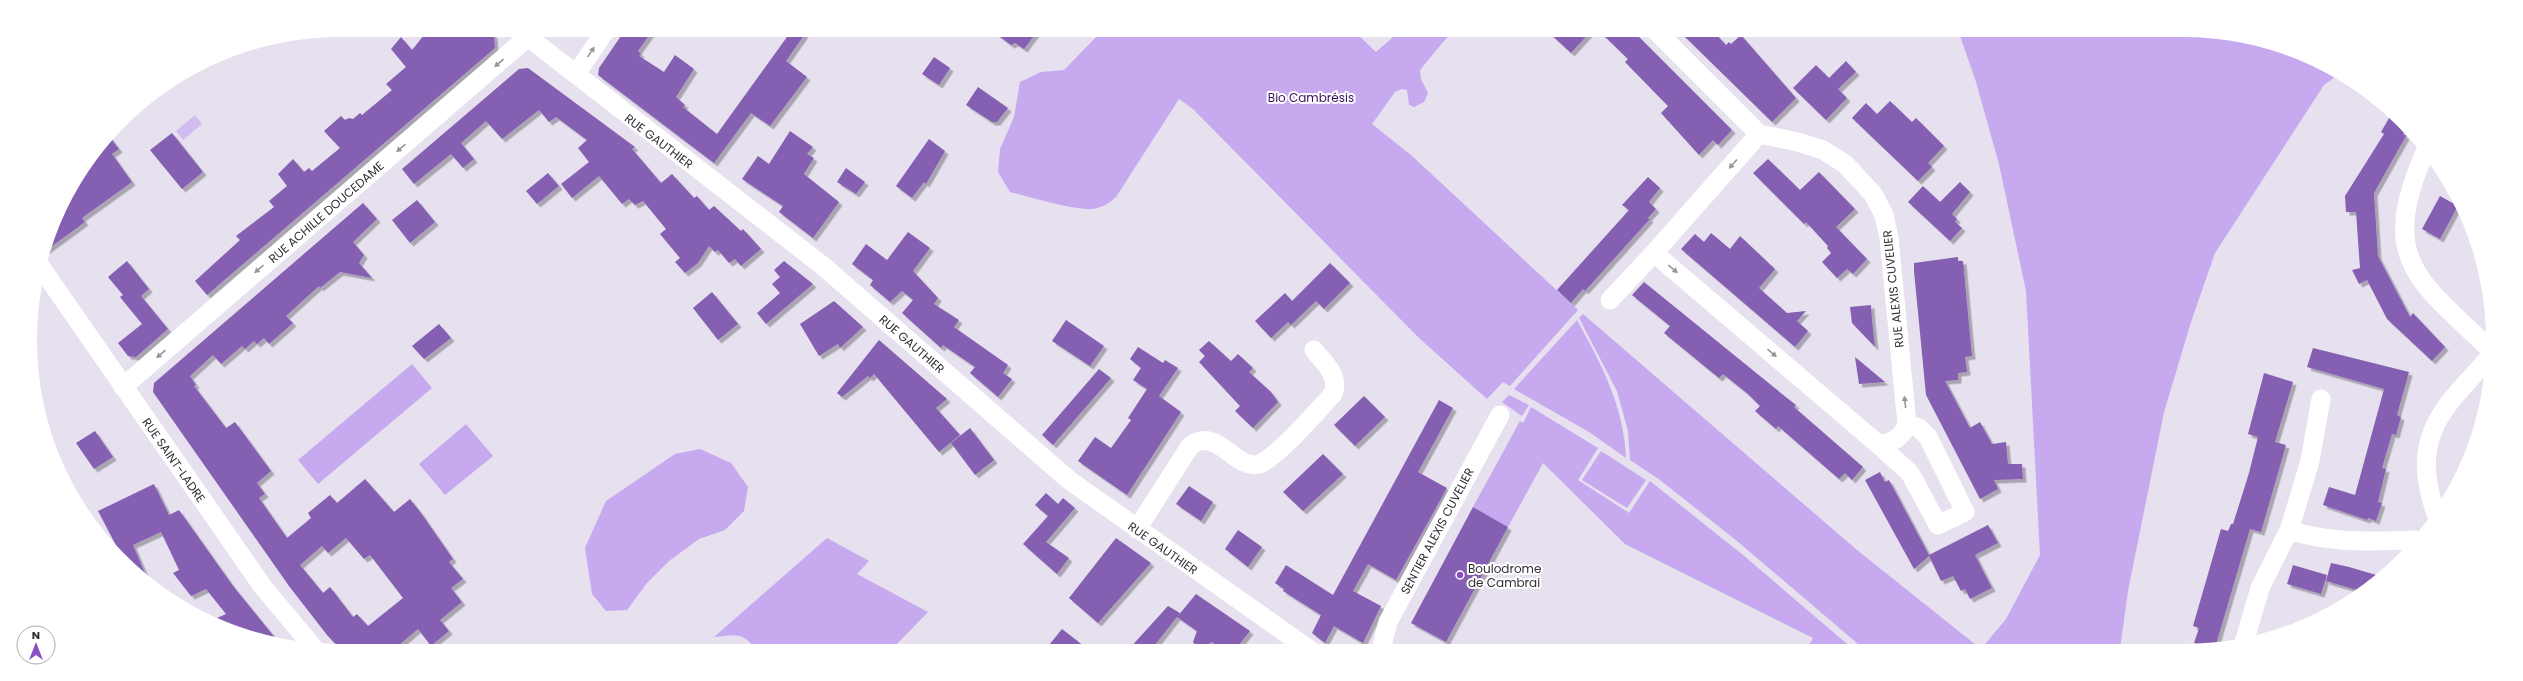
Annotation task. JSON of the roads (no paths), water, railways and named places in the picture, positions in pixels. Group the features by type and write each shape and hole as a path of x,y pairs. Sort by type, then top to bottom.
{"street":[{"name":"RUE ACHILLE DOUCEDAME","path":"123,387 521,37"},
{"name":"RUE GAUTHIER","path":"528,37 823,266 1069,480 1301,644"},
{"path":"576,74 601,37"},
{"path":"1610,300 1654,253 1759,134 1662,37"},
{"name":"RUE ALEXIS CUVELIER","path":"1759,134 1805,144 1835,157 1856,174 1879,204 1889,238 1907,424"},
{"path":"2423,157 2413,183 2406,212 2406,238 2411,262 2431,294 2486,346"},
{"path":"1654,253 1910,473 1938,525 1965,512 1928,437 1918,428 1907,424 1905,430 1897,439 1879,445"},
{"name":"RUE SAINT-LADRE","path":"45,273 271,597 309,642"},
{"path":"1137,529 1190,446 1197,440 1206,440 1247,464 1257,464 1273,455 1333,394 1336,387 1332,373 1314,350"},
{"path":"2435,509 2426,469 2427,446 2432,429 2448,402 2485,363"},
{"path":"2246,637 2260,588 2289,530 2310,461 2321,399"},
{"name":"SENTIER ALEXIS CUVELIER","path":"1382,644 1388,622 1500,415"},
{"path":"2289,530 2328,540 2371,542 2412,540"}],"place":[{"name":"Boulodrome de Cambrai","path":"1460,575"}],"park label":[{"name":"Bio Cambrésis","path":"1311,97"}]}
